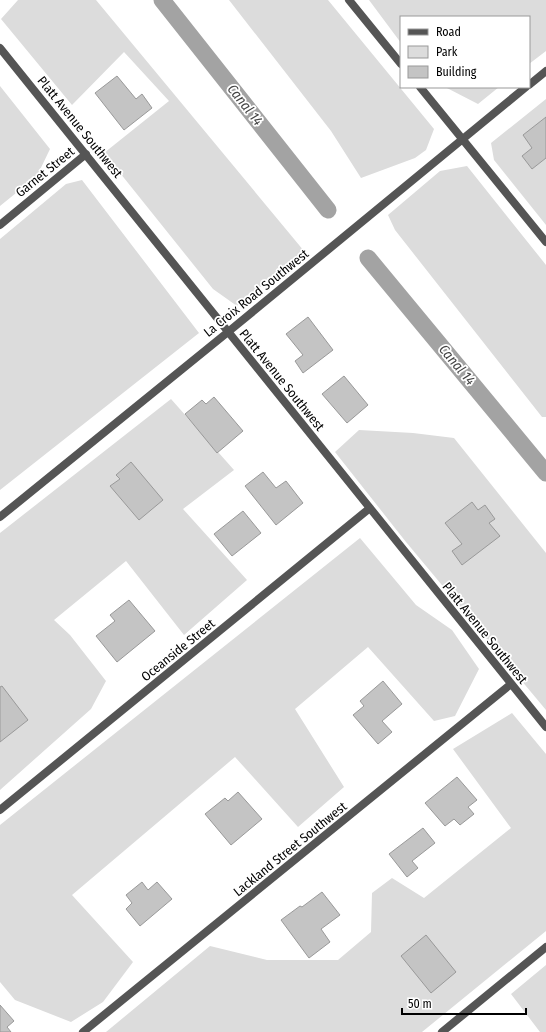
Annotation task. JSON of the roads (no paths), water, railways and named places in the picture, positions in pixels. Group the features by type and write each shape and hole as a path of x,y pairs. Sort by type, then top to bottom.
{"street":[{"path":"349,0 400,63"},
{"name":"Platt Avenue Southwest","path":"0,48 546,728"},
{"path":"530,84 546,71"},
{"path":"421,88 546,242"},
{"name":"La Croix Road Southwest","path":"0,517 525,88"},
{"name":"Garnet Street","path":"0,225 86,154"},
{"name":"Oceanside Street","path":"0,810 370,508"},
{"name":"Lackland Street Southwest","path":"84,1032 511,684"},
{"path":"442,1032 546,947"}],"waterway":[{"name":"Canal 14","path":"162,0 328,210"},
{"name":"Canal 14","path":"368,258 546,473"}]}
